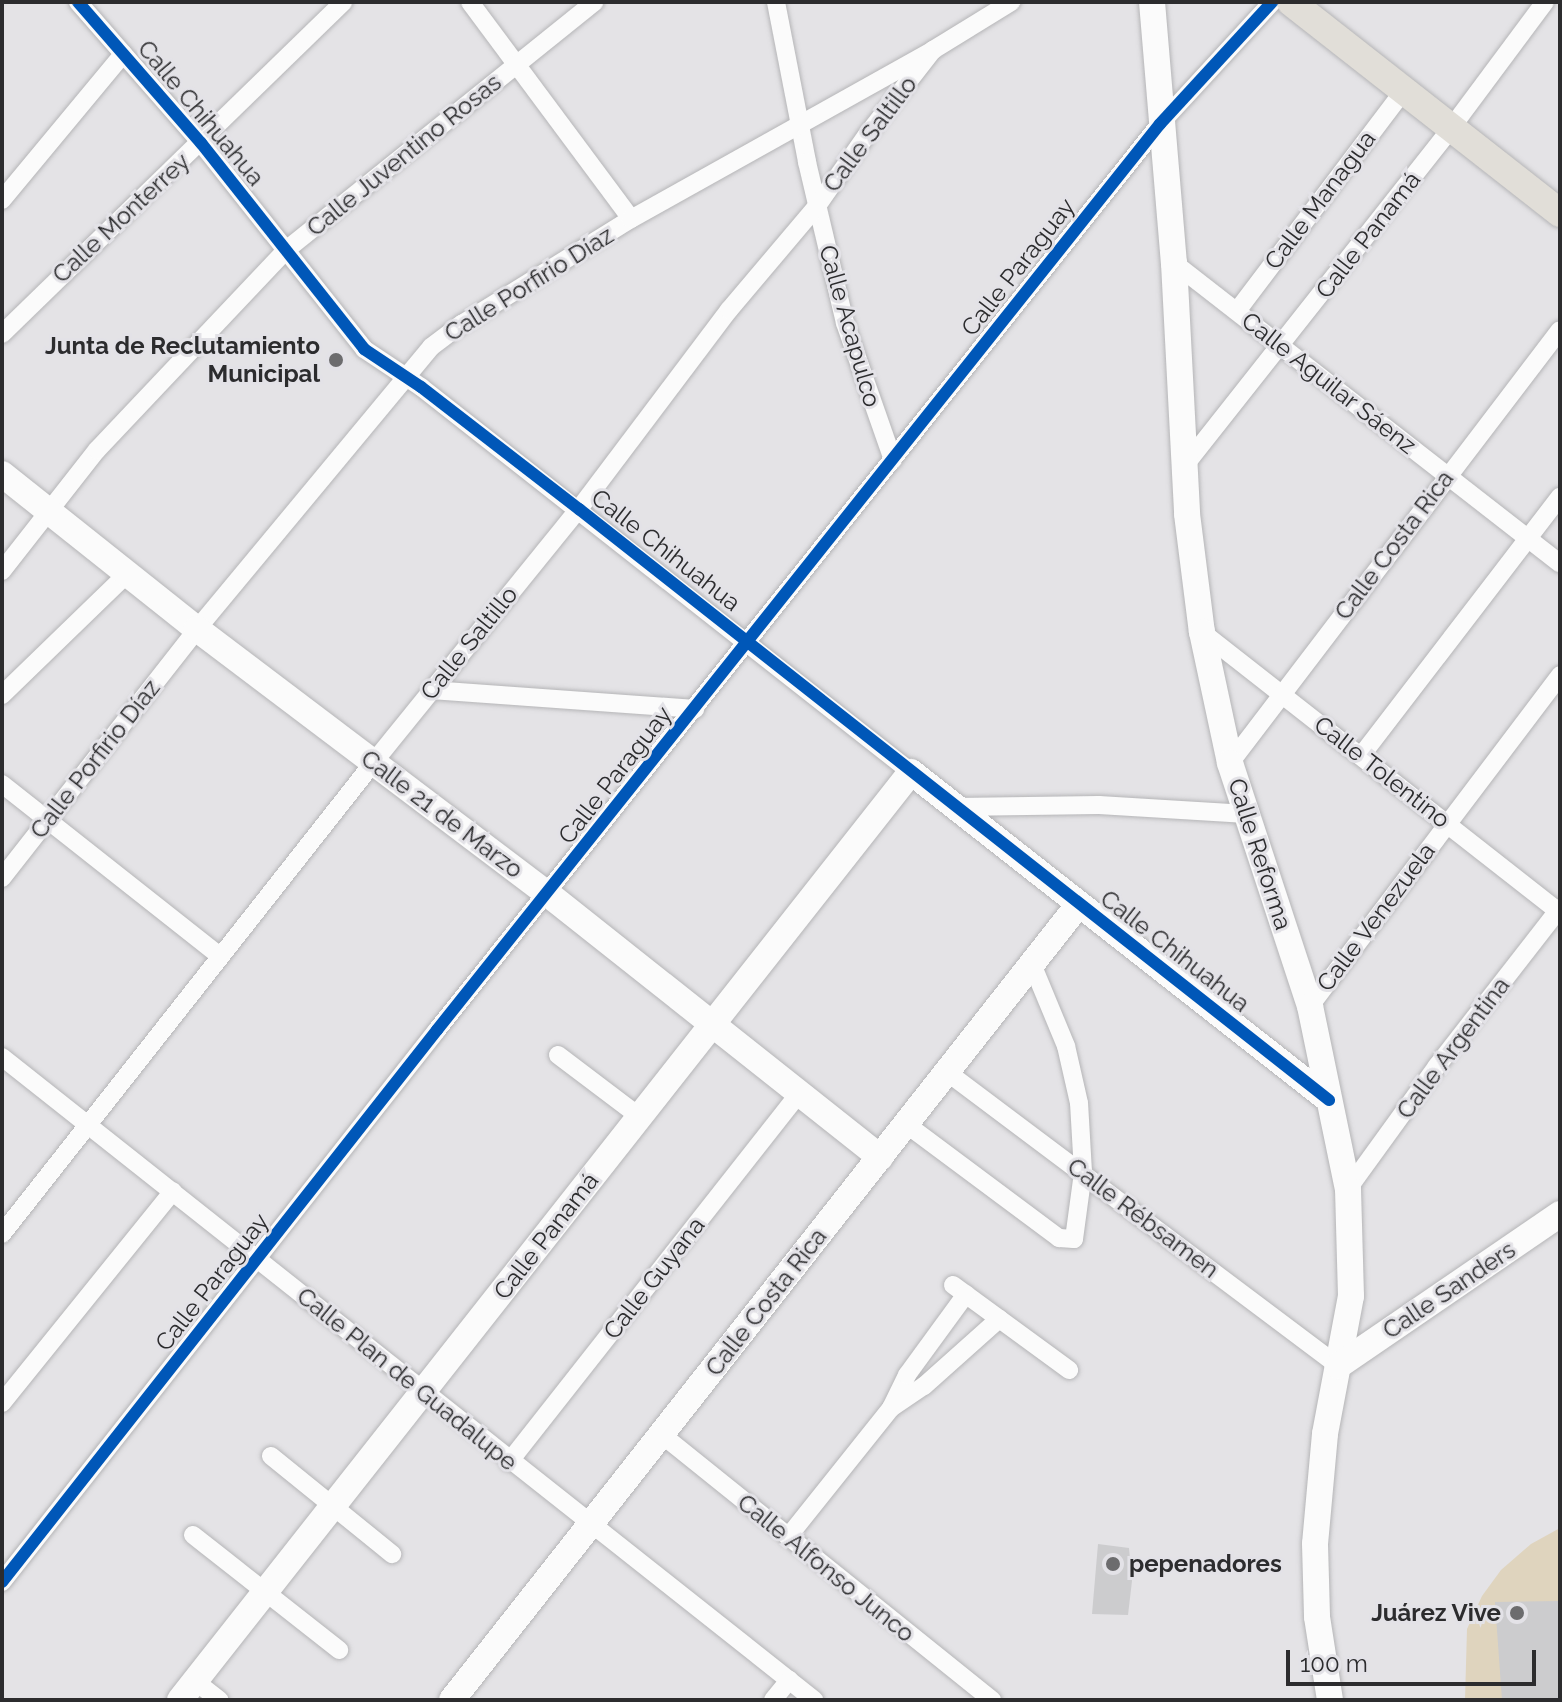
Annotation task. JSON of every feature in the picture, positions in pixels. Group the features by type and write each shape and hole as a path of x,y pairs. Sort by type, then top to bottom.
{"main road":[{"path":"1291,2 1560,213"}],"street":[{"name":"Calle Chihuahua","path":"78,2 201,143 354,339 579,509 1329,1100"},
{"name":"Calle Monterrey","path":"2,334 343,2"},
{"path":"470,2 631,219"},
{"name":"Calle Juventino Rosas","path":"2,571 97,450 286,250 595,2"},
{"name":"Calle Acapulco","path":"776,2 817,206 845,323 878,426 893,460"},
{"name":"Calle Porfirio Díaz","path":"2,878 197,629 405,376 445,336 631,219 933,50 1011,2"},
{"name":"Calle Reforma","path":"1152,2 1174,263 1187,514 1202,632 1230,763 1310,1006 1348,1189 1351,1296 1318,1484 1315,1544 1317,1617 1330,1700"},
{"name":"Calle Paraguay","path":"2,1582 1160,124 1272,2"},
{"name":"Calle Panamá","path":"1186,464 1452,127 1545,2"},
{"name":"Calle Saltillo","path":"2,1234 431,690 579,509 729,310 817,206 866,136 933,50"},
{"path":"2,200 123,54"},
{"name":"Calle Managua","path":"1237,311 1404,90"},
{"name":"Calle Aguilar Sáenz","path":"1174,263 1560,563"},
{"name":"Calle Costa Rica","path":"1230,763 1560,330"},
{"name":"Calle 21 de Marzo","path":"2,474 197,629 548,894 880,1157"},
{"path":"1361,756 1560,497"},
{"path":"2,695 128,573"},
{"name":"Calle Tolentino","path":"1202,632 1559,911"},
{"name":"Calle Venezuela","path":"1310,1006 1560,675"},
{"path":"431,690 695,709"},
{"name":"Calle Panamá","path":"187,1691 911,772"},
{"path":"2,784 220,956"},
{"path":"956,807 1099,805 1247,814"},
{"name":"Calle Costa Rica","path":"452,1700 1079,904"},
{"name":"Calle Argentina","path":"1348,1189 1437,1066 1559,911"},
{"path":"906,1124 1064,1241 1074,1239 1083,1172 1081,1119 1073,1074 1054,1012 1032,964"},
{"path":"558,1055 640,1117"},
{"name":"Calle Plan de Guadalupe","path":"2,1057 258,1258 509,1462 814,1700"},
{"name":"Calle Rébsamen","path":"947,1072 1338,1366"},
{"name":"Calle Guyana","path":"509,1462 799,1094"},
{"path":"2,1403 173,1191"},
{"name":"Calle Sanders","path":"1338,1366 1560,1214"},
{"path":"788,1537 891,1408 907,1375 959,1290 1069,1370"},
{"path":"891,1408 924,1386 999,1319"},
{"name":"Calle Alfonso Junco","path":"661,1434 992,1700"},
{"path":"271,1456 392,1554"},
{"path":"193,1535 339,1650"},
{"path":"773,1700 789,1680"},
{"path":"187,1691 219,1700"}],"shaded area":[{"name":"Juárez Vive","path":"1560,1528 1560,1700 1465,1700 1467,1629 1482,1596 1501,1570 1531,1544"}],"building":[{"name":"pepenadores","path":"1098,1544 1129,1548 1132,1581 1128,1615 1092,1614"},
{"path":"1560,1601 1560,1700 1502,1700 1495,1602"}],"cycle path":[{"path":"78,2 201,143 364,349 421,387 579,509 1329,1100"},
{"path":"2,1582 437,1030 1160,124 1272,2"}],"place":[{"name":"Junta de Reclutamiento Municipal","path":"336,360"},
{"name":"pepenadores","path":"1113,1564"},
{"name":"Juárez Vive","path":"1517,1613"}]}
